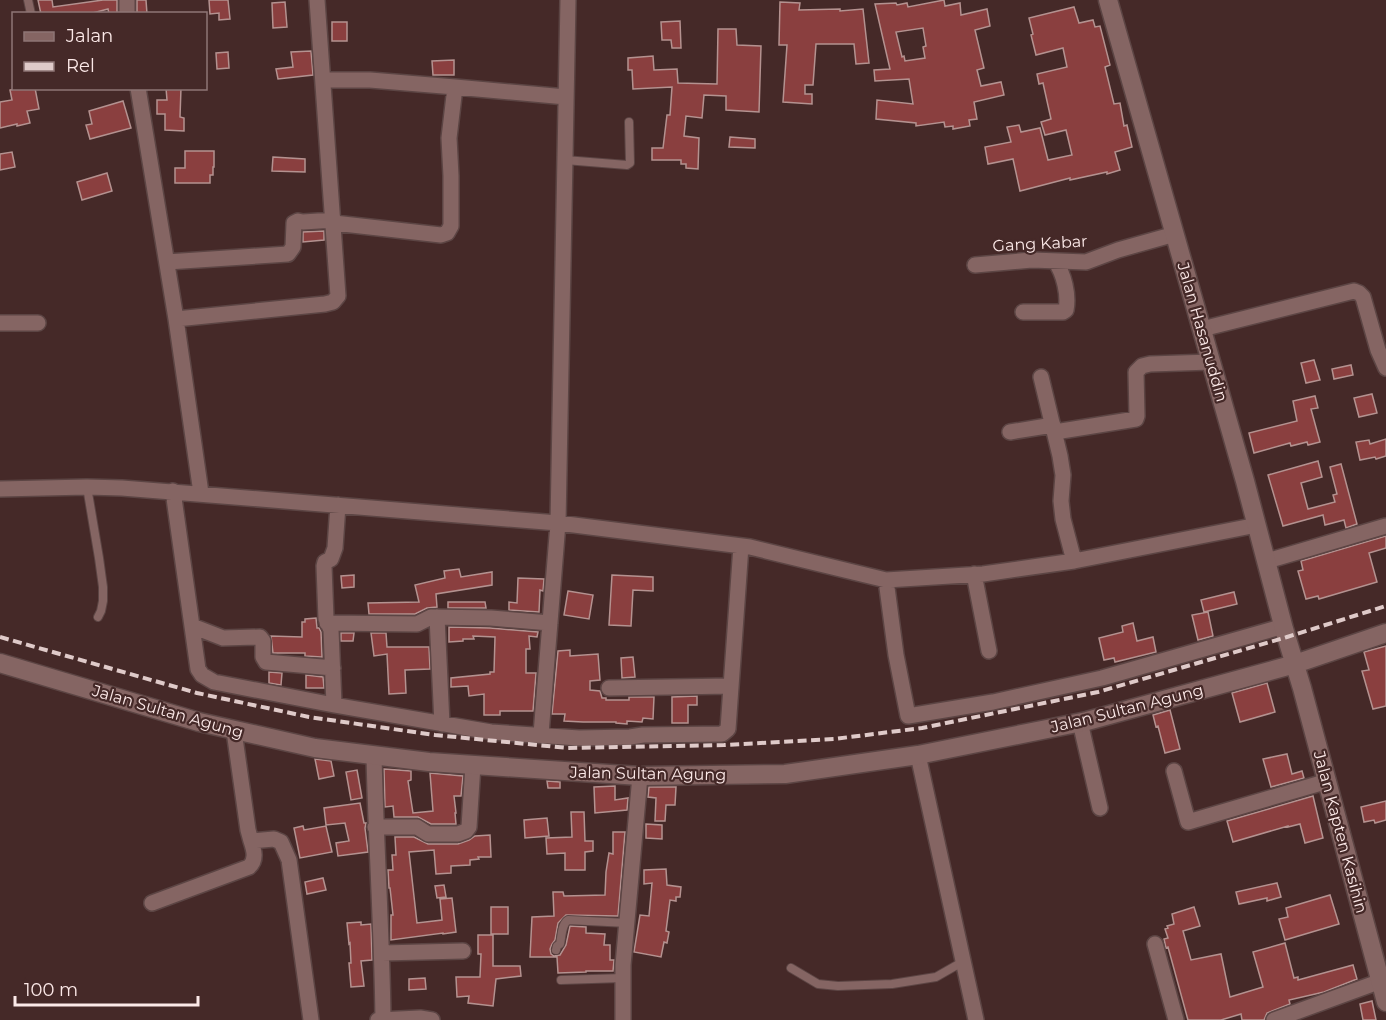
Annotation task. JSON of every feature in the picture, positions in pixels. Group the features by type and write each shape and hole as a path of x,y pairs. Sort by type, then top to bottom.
{"street":[{"path":"176,319 333,302 338,296 317,0"},
{"path":"541,734 558,523 568,0"},
{"name":"Jalan Hasanuddin","path":"1108,0 1295,664"},
{"path":"323,80 370,80 566,98"},
{"path":"167,262 288,254 293,247 294,223 298,221 334,221 441,235 447,233 451,226 448,138 455,87"},
{"path":"138,90 176,319 201,493"},
{"name":"Gang Kabar","path":"975,265 1032,261 1086,262 1118,250 1175,234"},
{"path":"1023,312 1063,312 1066,310 1067,301 1062,274 1055,261"},
{"path":"1202,329 1354,291 1359,292 1363,297 1378,350 1386,368"},
{"path":"0,322 38,323"},
{"path":"1010,432 1136,420 1136,372 1142,366 1211,362"},
{"path":"1041,377 1064,475 1061,501 1063,519 1074,561"},
{"path":"0,489 87,487 173,491 558,523 751,548 886,580 974,574 1074,561 1257,525"},
{"path":"173,491 198,669 202,675 214,681 334,705 491,732 590,738 722,734 726,732 751,548"},
{"path":"334,705 331,630 327,622 324,566 325,562 333,556 335,548 338,505"},
{"path":"1267,561 1386,526"},
{"path":"974,574 989,651"},
{"path":"886,580 896,655 908,716 993,702 1102,678 1284,626"},
{"path":"327,622 417,624 426,618 437,617 550,622"},
{"path":"437,617 442,723"},
{"path":"192,626 223,638 260,638 263,641 263,657 266,662 333,668"},
{"name":"Jalan Sultan Agung","path":"0,663 198,722 315,748 429,762 640,776 785,774 918,755 1080,722 1295,664 1386,633"},
{"name":"Jalan Kapten Kasihin","path":"1295,664 1383,980 1386,1002"},
{"path":"609,688 731,686"},
{"path":"1080,722 1100,808"},
{"path":"152,903 253,864 255,854 248,830 234,731"},
{"path":"918,755 976,1020"},
{"path":"374,756 375,827 382,953 380,1020 420,1018 432,1020"},
{"path":"375,827 417,827 428,834 458,834 466,831 473,765"},
{"path":"1174,771 1188,822 1328,781"},
{"path":"623,1020 623,978 640,776"},
{"path":"251,841 274,839 281,842 286,850 311,1020"},
{"path":"1155,944 1176,1020"},
{"path":"382,953 463,951"},
{"path":"1274,1020 1383,980"}],"lane":[{"path":"565,159 627,165 630,163 629,122"},
{"path":"87,487 103,587 103,601 98,617"},
{"path":"556,950 560,944 563,927 568,920 627,923"},
{"path":"791,968 818,984 838,986 892,984 936,978 963,961"},
{"path":"561,980 623,978"}],"building":[{"path":"38,0 52,0 53,7 117,0 117,12 109,12 108,9 97,12 41,12"},
{"path":"137,0 146,0 147,12 137,12"},
{"path":"209,0 228,0 230,19 219,20 219,13 210,14"},
{"path":"944,0 945,6 960,3 961,15 987,9 990,26 975,30 984,68 977,70 981,86 1001,82 1004,95 974,102 977,119 969,120 970,126 953,129 953,126 945,127 944,122 916,126 916,123 876,119 877,100 913,104 909,79 875,81 874,70 890,69 875,4 907,3 908,7","holes":["923,28 926,46 923,47 925,58 905,61 896,32"]},
{"path":"285,2 287,27 273,28 272,3"},
{"path":"780,2 800,3 799,10 863,9 869,63 856,64 854,44 816,44 813,85 805,85 805,94 812,94 812,104 783,102 787,45 779,45"},
{"path":"1074,7 1079,23 1093,20 1095,27 1100,26 1110,65 1105,67 1114,104 1120,103 1124,126 1127,125 1132,147 1115,152 1120,170 1070,180 1070,178 1020,191 1013,159 988,164 985,147 1011,142 1007,127 1019,125 1021,132 1040,128 1048,160 1072,155 1066,130 1045,135 1041,122 1051,119 1043,83 1039,84 1037,74 1067,67 1063,48 1036,55 1029,18"},
{"path":"680,21 681,48 672,48 671,40 662,40 661,22"},
{"path":"332,22 347,22 347,41 332,41"},
{"path":"718,29 736,29 737,45 761,46 759,112 726,110 726,96 704,95 702,118 686,116 684,136 699,138 698,169 686,168 686,164 681,164 681,160 652,160 652,148 663,148 667,115 670,115 672,87 633,89 632,70 628,70 628,58 653,56 654,70 677,69 678,83 717,84"},
{"path":"311,51 313,75 278,79 276,69 293,67 291,52"},
{"path":"228,52 229,68 217,69 216,53"},
{"path":"454,60 454,75 433,75 432,61"},
{"path":"10,90 35,90 39,109 27,111 30,123 0,128 0,102 12,100"},
{"path":"166,90 181,90 180,117 184,118 184,131 165,130 165,114 157,114 157,100 167,100"},
{"path":"123,101 131,128 90,139 86,125 92,124 89,111"},
{"path":"730,137 755,139 755,148 729,147"},
{"path":"185,151 214,151 213,175 210,175 210,183 175,183 175,168 185,168"},
{"path":"12,152 15,167 0,170 0,154"},
{"path":"273,157 305,159 305,172 272,171"},
{"path":"107,173 112,191 82,200 77,182"},
{"path":"324,231 324,240 303,242 303,232"},
{"path":"1314,360 1320,380 1306,383 1301,363"},
{"path":"1351,365 1353,375 1334,379 1332,369"},
{"path":"1372,394 1377,413 1359,417 1354,398"},
{"path":"1315,396 1318,408 1311,409 1320,442 1291,446 1290,443 1254,453 1249,433 1297,421 1293,401"},
{"path":"1386,439 1386,456 1360,460 1356,442 1369,440 1370,444"},
{"path":"1318,461 1322,477 1301,483 1308,509 1335,502 1333,495 1337,494 1330,467 1341,464 1357,524 1346,528 1344,520 1325,525 1323,515 1283,526 1268,475"},
{"path":"1386,536 1386,548 1369,553 1377,582 1319,599 1318,596 1306,599 1298,571 1303,570 1301,561"},
{"path":"459,569 461,577 492,572 492,585 436,594 437,607 427,608 415,614 369,614 368,603 419,602 415,585 445,578 444,571"},
{"path":"354,575 354,587 342,588 341,576"},
{"path":"612,575 653,577 653,591 633,590 631,626 609,625"},
{"path":"518,578 544,579 543,591 540,590 539,612 509,610 509,602 517,603"},
{"path":"568,591 593,595 589,619 564,615"},
{"path":"1234,592 1237,604 1204,612 1201,600"},
{"path":"448,602 485,602 486,608 448,608"},
{"path":"1208,612 1213,636 1198,640 1192,615"},
{"path":"316,618 317,628 321,632 322,657 305,656 305,653 273,653 271,636 302,637 302,622 305,622 305,619"},
{"path":"1133,623 1137,641 1153,637 1156,652 1115,662 1114,658 1104,660 1099,638 1123,632 1122,626"},
{"path":"449,627 538,632 537,637 529,636 530,649 526,649 526,673 536,673 533,711 500,711 500,715 484,715 484,694 469,696 468,686 451,687 451,678 494,672 495,637 473,636 474,639 449,642"},
{"path":"341,633 354,633 353,641 341,641"},
{"path":"371,633 386,633 387,647 429,647 430,669 405,670 406,693 389,694 387,654 374,656"},
{"path":"1386,646 1386,706 1373,709 1362,671 1369,670 1364,652"},
{"path":"570,650 570,656 598,654 600,680 590,681 590,690 600,691 602,698 606,700 654,697 653,719 643,718 642,722 627,721 627,724 583,722 564,721 565,714 552,714 558,651"},
{"path":"633,657 635,677 622,678 621,658"},
{"path":"269,672 282,673 281,685 269,683"},
{"path":"306,675 323,677 324,688 306,688"},
{"path":"1267,683 1275,712 1240,722 1232,693"},
{"path":"697,696 697,705 688,705 688,723 672,723 672,697"},
{"path":"1170,710 1180,749 1165,753 1153,715"},
{"path":"1287,754 1292,774 1302,771 1304,778 1271,787 1263,759"},
{"path":"315,759 331,761 334,776 319,779"},
{"path":"384,769 411,771 411,780 408,781 413,813 433,811 430,773 463,776 461,796 454,796 456,824 431,824 418,817 394,817 393,806 385,807"},
{"path":"357,770 362,798 351,800 346,772"},
{"path":"547,781 560,782 560,788 548,788"},
{"path":"615,786 615,800 628,798 627,810 595,813 594,787"},
{"path":"649,787 676,787 675,805 666,805 665,821 655,821 656,798 648,797"},
{"path":"1313,796 1323,838 1305,843 1300,824 1233,842 1227,821"},
{"path":"1386,801 1386,820 1375,823 1374,820 1364,822 1361,807"},
{"path":"360,803 364,823 366,823 368,852 338,856 336,843 349,841 345,823 326,825 324,808"},
{"path":"571,812 584,812 585,841 593,841 593,851 585,852 585,870 565,870 565,853 547,854 546,838 572,837"},
{"path":"547,818 549,836 525,838 524,820"},
{"path":"646,824 662,825 662,839 646,838"},
{"path":"303,826 304,830 326,826 332,852 300,858 294,828"},
{"path":"613,832 625,832 618,916 566,915 558,923 555,940 550,949 554,956 560,955 566,945 570,926 586,927 586,933 605,934 604,945 610,945 610,960 614,960 613,971 558,973 557,957 530,957 532,917 554,916 553,892 563,892 564,896 605,895 609,853 613,854"},
{"path":"490,835 491,857 478,857 479,859 470,860 470,865 451,866 451,873 436,874 434,850 409,852 417,923 442,920 440,899 452,898 456,932 391,940 391,915 393,915 388,870 393,870 392,855 396,855 395,837 414,837 428,844 458,844 475,836"},
{"path":"666,869 667,885 681,887 680,897 676,897 676,901 670,900 666,931 669,932 667,943 664,942 661,957 634,952 640,915 649,916 652,883 644,884 644,870"},
{"path":"323,878 326,890 307,894 305,882"},
{"path":"1277,883 1281,897 1239,904 1236,892"},
{"path":"444,885 446,897 437,898 435,886"},
{"path":"1330,895 1339,924 1285,940 1279,919 1288,917 1286,908"},
{"path":"491,907 508,907 508,934 491,934"},
{"path":"1194,907 1200,926 1183,931 1191,960 1221,954 1230,997 1263,987 1253,952 1285,943 1294,978 1298,977 1298,980 1353,965 1357,979 1324,992 1289,1000 1290,1004 1267,1013 1264,1020 1242,1020 1241,1014 1221,1020 1188,1020 1164,939 1168,938 1165,929 1168,928 1167,926 1174,924 1172,914"},
{"path":"361,922 361,925 371,924 372,960 361,961 364,986 351,987 347,923"},
{"path":"478,935 493,935 493,966 520,966 521,976 496,979 493,1006 468,1003 469,996 457,997 456,977 480,977 481,954 478,954"},
{"path":"425,978 426,989 409,990 409,979"},
{"path":"1372,1001 1376,1020 1363,1020 1360,1004"}],"railway":[{"path":"0,637 197,693 309,717 435,735 568,748 724,745 834,739 922,728 1098,692 1386,606"}]}
